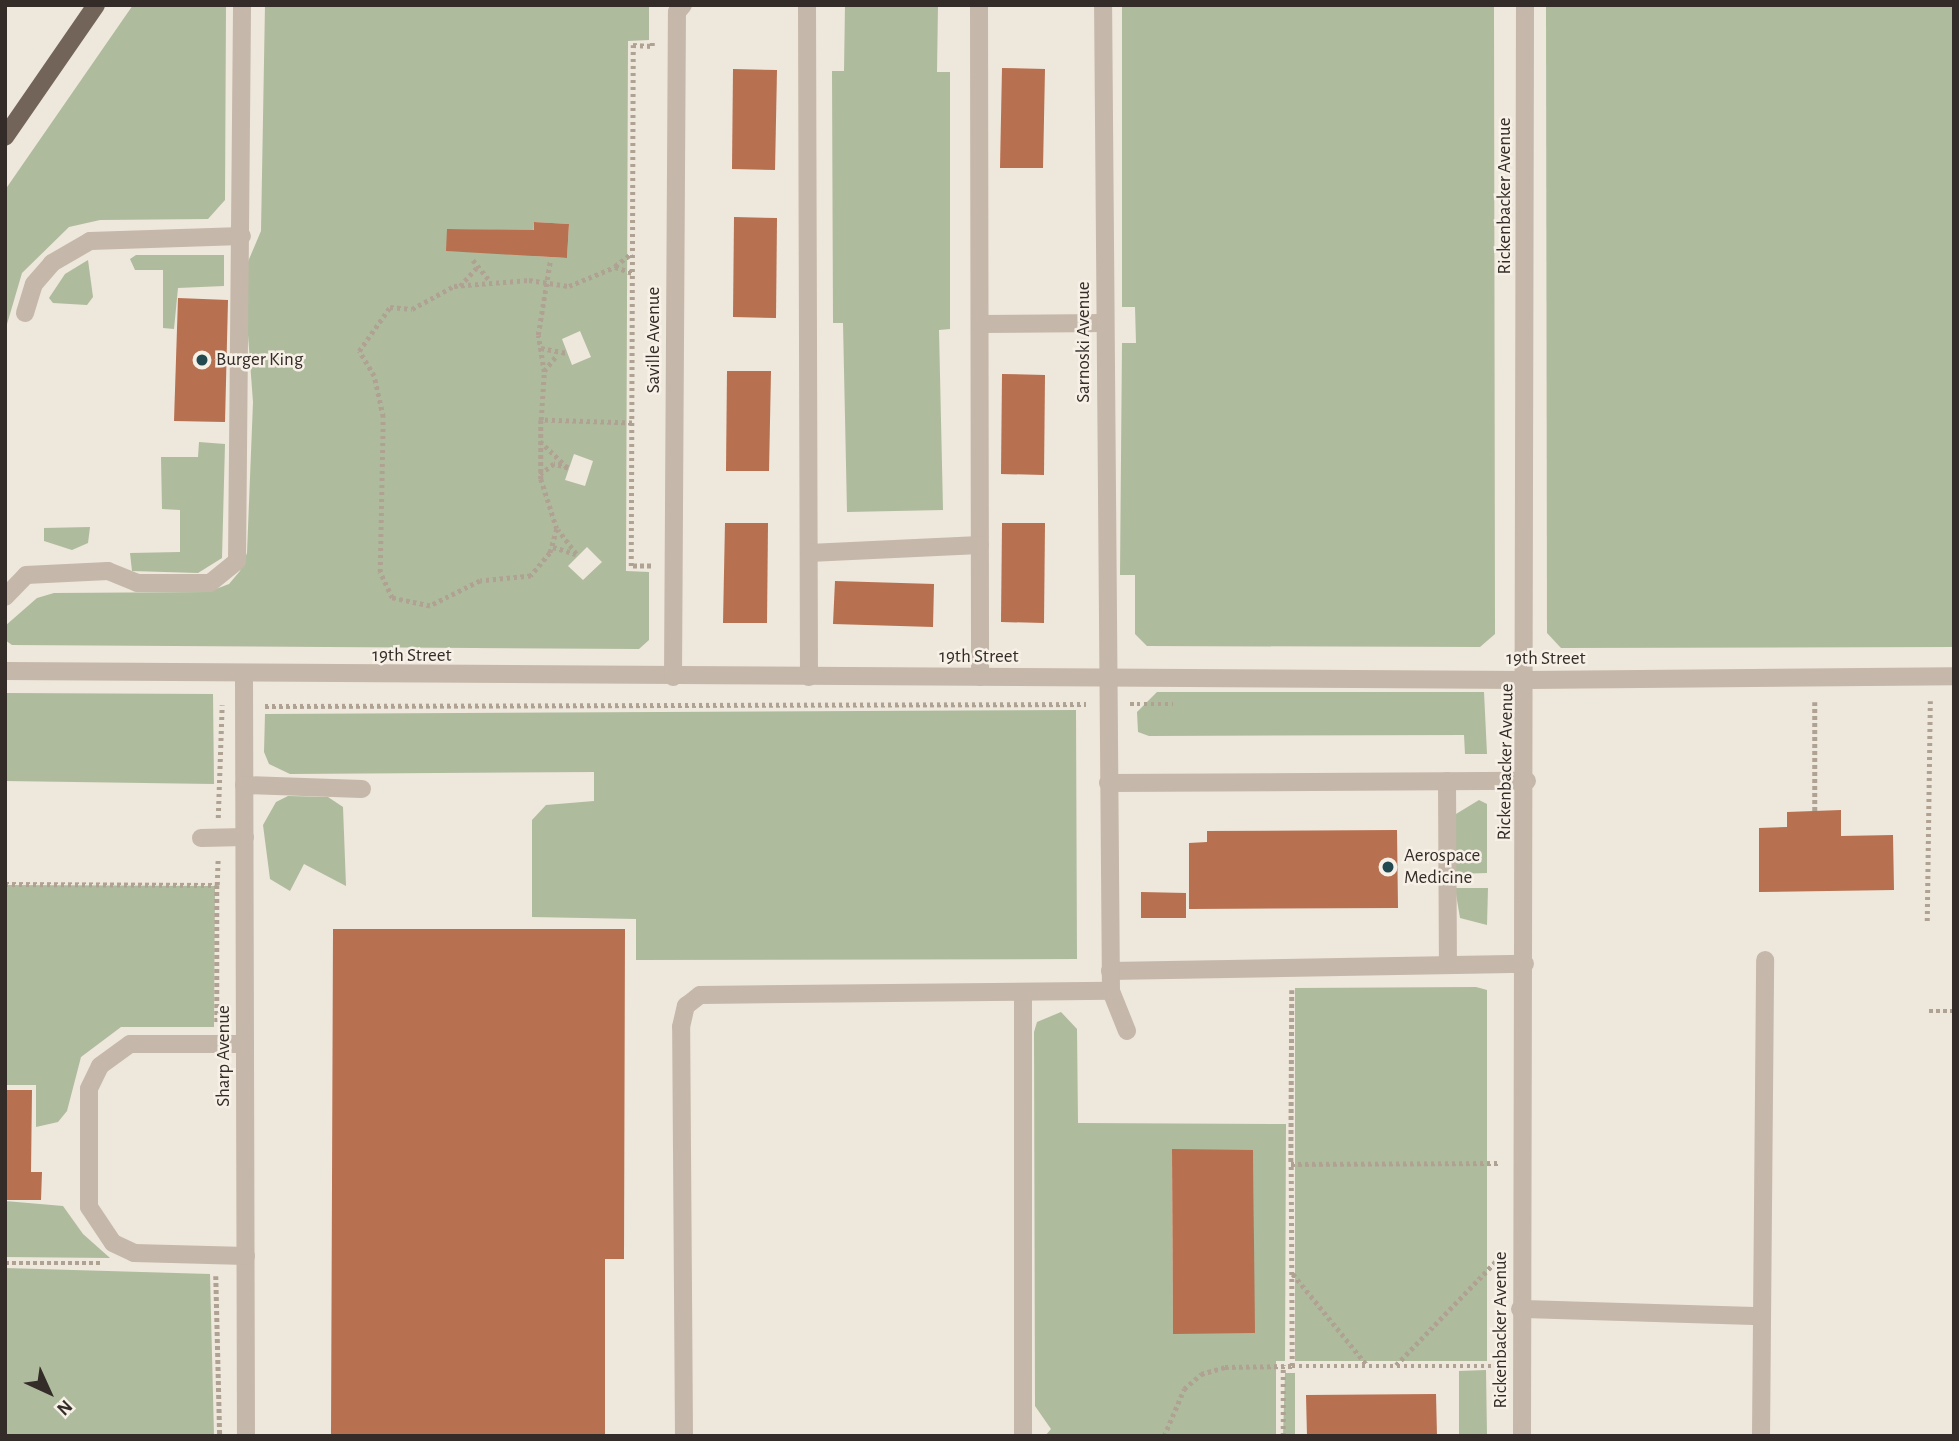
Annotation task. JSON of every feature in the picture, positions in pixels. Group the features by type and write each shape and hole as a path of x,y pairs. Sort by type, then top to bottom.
{"main road":[{"path":"5,137 96,5"}],"street":[{"path":"5,597 26,575 108,572 137,583 210,583 237,561 242,5"},
{"name":"Saville Avenue","path":"673,677 677,12 682,5"},
{"path":"807,5 809,677"},
{"path":"979,5 980,677"},
{"name":"Sarnoski Avenue","path":"1103,5 1110,971 1111,991 1127,1031"},
{"name":"Rickenbacker Avenue","path":"1522,1436 1520,1309 1528,680 1525,5"},
{"path":"24,313 34,284 52,263 90,241 242,236"},
{"path":"980,324 1105,323"},
{"path":"809,552 980,545"},
{"name":"19th Street","path":"5,671 244,677 1528,680 1954,676"},
{"name":"Sharp Avenue","path":"244,677 246,1436"},
{"path":"1447,781 1448,965"},
{"path":"1108,783 1527,781"},
{"path":"244,785 362,789"},
{"path":"210,838 244,837"},
{"path":"1761,1436 1765,960"},
{"path":"1110,971 1525,964"},
{"path":"684,1436 681,1027 686,1006 701,995 1111,991"},
{"path":"1023,992 1023,1436"},
{"path":"245,1044 130,1044 100,1066 89,1089 89,1208 113,1243 134,1253 246,1256"},
{"path":"1520,1309 1762,1316"}],"path":[{"path":"652,33 652,46 633,45 631,566 653,565 653,579"},
{"path":"558,529 553,547 531,576 480,581 445,603 400,604 384,585 383,417 373,376 359,351 390,307 411,309 444,287 492,282 569,286 615,267 632,253"},
{"path":"473,260 475,268 492,282"},
{"path":"550,262 540,347 544,372 539,441 540,475 558,529 576,554 553,547"},
{"path":"615,267 632,273"},
{"path":"460,286 475,268"},
{"path":"540,347 557,355 566,353"},
{"path":"544,372 557,355"},
{"path":"541,419 632,423"},
{"path":"539,441 568,468 554,464 540,475"},
{"path":"1927,921 1930,701"},
{"path":"1815,702 1815,811"},
{"path":"217,1044 218,885 210,838 218,704 1189,704"},
{"path":"5,884 218,885"},
{"path":"1292,1366 1293,968"},
{"path":"1929,1011 1954,1011"},
{"path":"1291,1164 1522,1163"},
{"path":"1396,1366 1521,1234"},
{"path":"1292,1272 1367,1366"},
{"path":"218,1278 220,1436"},
{"path":"1283,1365 1283,1436"},
{"path":"1164,1436 1184,1389 1201,1374 1224,1367 1521,1366"}],"green space":[{"path":"133,5 226,5 225,200 208,219 100,220 69,227 22,273 5,331 5,190"},
{"path":"265,5 649,5 649,40 628,41 626,571 649,572 649,640 639,649 12,645 5,640 5,626 37,598 54,593 208,592 229,584 240,571 247,553 253,402 245,295 247,264 261,231","holes":["534,222 569,224 567,258 533,256","447,229 499,230 498,252 447,251","580,331 591,357 572,365 562,339","574,454 593,461 585,486 565,480","587,547 602,562 583,580 568,566"]},
{"path":"845,5 938,5 937,72 950,72 950,329 939,330 943,510 847,512 843,323 833,323 832,71 844,71"},
{"path":"1122,5 1494,5 1495,634 1480,647 1147,646 1135,634 1135,575 1120,575 1122,343 1136,343 1135,307 1122,307"},
{"path":"1546,5 1954,5 1954,647 1561,648 1547,633"},
{"path":"136,255 224,255 224,286 178,288 174,329 163,328 163,270 135,270 130,259"},
{"path":"88,260 93,297 87,305 53,303 49,298 65,274"},
{"path":"199,442 225,444 222,558 198,573 132,571 130,553 180,552 180,510 162,509 161,457 198,457"},
{"path":"90,527 88,543 72,550 44,541 44,528"},
{"path":"1157,692 1484,692 1487,754 1465,754 1464,735 1149,736 1138,732 1137,712"},
{"path":"5,693 213,694 214,784 5,781"},
{"path":"1076,710 1077,959 636,960 636,919 532,917 532,820 546,805 594,801 594,772 290,774 269,764 264,752 265,714"},
{"path":"288,796 328,797 343,807 346,886 304,864 290,891 270,879 263,825 276,802"},
{"path":"1479,800 1487,804 1487,873 1454,874 1456,814"},
{"path":"5,885 215,886 214,1027 121,1027 81,1057 67,1111 58,1122 36,1127 36,1085 5,1085"},
{"path":"1455,888 1488,888 1487,925 1460,918"},
{"path":"1476,987 1487,990 1487,1361 1295,1361 1295,988"},
{"path":"1061,1012 1077,1029 1078,1123 1286,1124 1285,1361 1276,1361 1276,1436 1045,1436 1051,1429 1035,1406 1034,1032 1037,1022","holes":["1172,1150 1253,1150 1254,1333 1173,1333"]},
{"path":"5,1201 63,1206 83,1234 110,1258 5,1257"},
{"path":"5,1268 210,1274 214,1436 5,1436"},
{"path":"1486,1370 1487,1436 1459,1436 1459,1371"},
{"path":"1285,1373 1295,1373 1295,1436 1283,1436"}],"building":[{"path":"1002,68 1045,69 1043,168 1000,168"},
{"path":"733,69 777,70 775,170 732,169"},
{"path":"734,217 777,218 776,318 733,317"},
{"path":"534,222 569,224 567,258 446,251 447,229 534,230"},
{"name":"Burger King","path":"178,298 228,300 225,422 174,421"},
{"path":"727,371 771,371 769,471 726,471"},
{"path":"1002,374 1045,375 1044,475 1001,474"},
{"path":"725,523 768,523 767,623 723,623"},
{"path":"1002,523 1045,523 1044,623 1001,622"},
{"path":"835,581 934,584 933,627 833,624"},
{"path":"1841,810 1841,836 1893,835 1894,890 1759,892 1759,828 1787,827 1787,812"},
{"path":"1397,830 1398,908 1189,909 1189,843 1207,842 1207,831"},
{"path":"1141,892 1186,893 1186,918 1141,918"},
{"path":"333,929 625,929 624,1259 605,1259 605,1436 331,1436"},
{"path":"5,1090 32,1090 31,1172 42,1172 41,1200 5,1200"},
{"path":"1172,1149 1253,1150 1255,1333 1173,1334"},
{"path":"1436,1394 1437,1436 1307,1436 1306,1395"}],"place":[{"name":"Burger King","path":"202,360"},
{"name":"Aerospace Medicine","path":"1388,867"}]}
